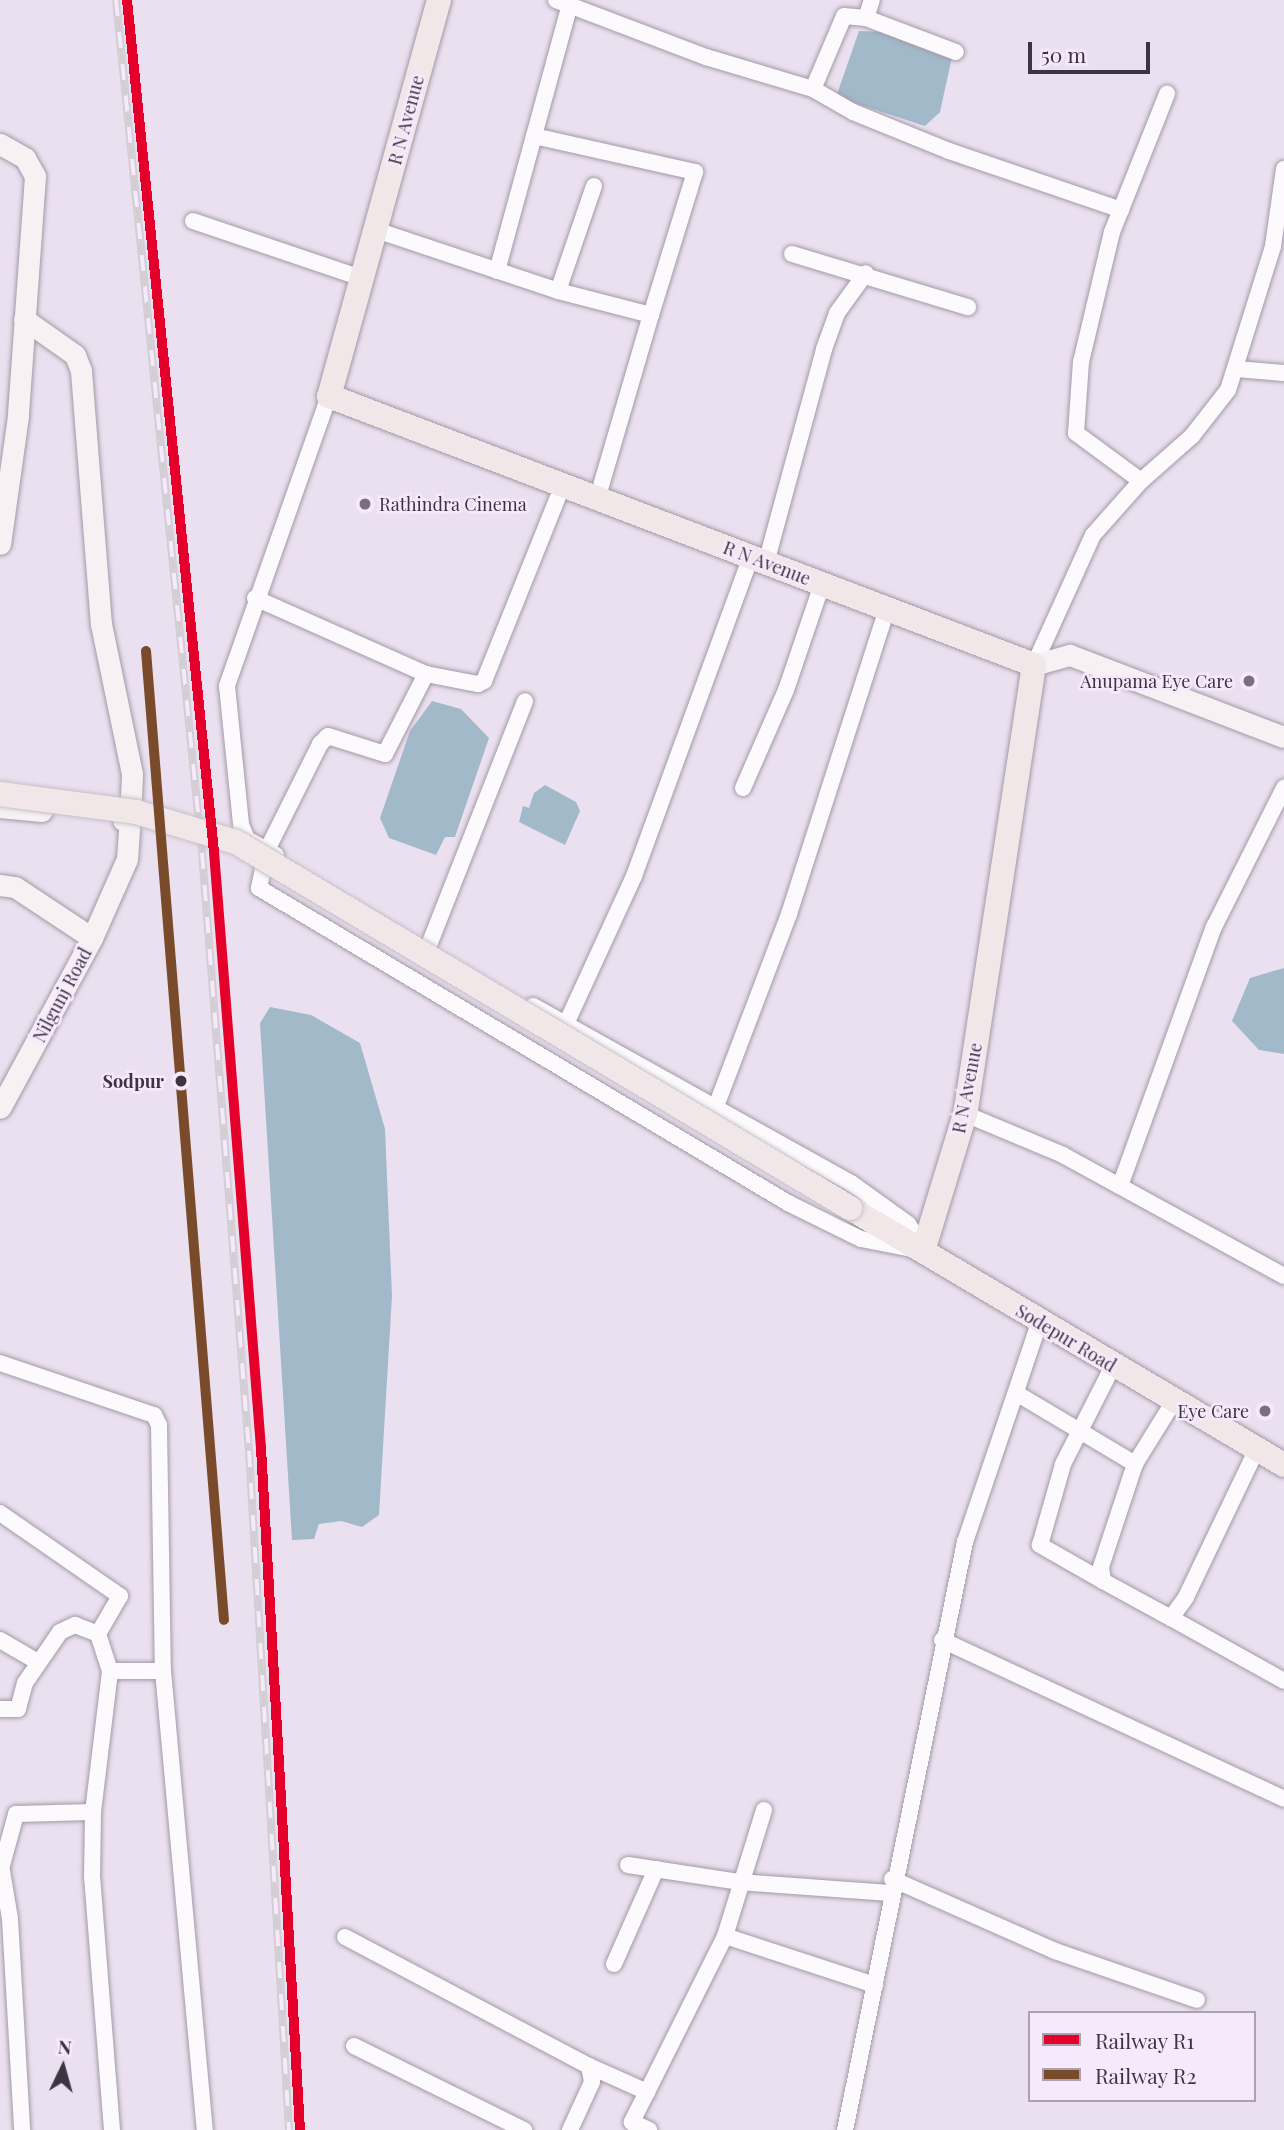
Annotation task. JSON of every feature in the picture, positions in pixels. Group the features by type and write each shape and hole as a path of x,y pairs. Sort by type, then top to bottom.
{"main road":[{"name":"R N Avenue","path":"439,0 329,397 597,496 1034,665 965,1114 924,1248"},
{"name":"Sodepur Road","path":"0,794 136,812 236,842 850,1208 924,1248 1038,1323 1284,1465"}],"street":[{"path":"866,18 872,0"},
{"path":"497,271 534,136 563,2 706,57 813,89 853,112 949,151 1121,210"},
{"path":"813,89 844,16 866,18 956,52"},
{"path":"1141,481 1076,433 1081,362 1121,210 1167,94"},
{"path":"534,136 695,172 597,496"},
{"path":"0,144 25,158 35,176 18,416 0,544"},
{"path":"1034,665 1093,535 1141,481 1192,436 1228,390 1278,247 1284,169"},
{"path":"558,291 594,186"},
{"path":"194,221 361,278"},
{"path":"376,230 558,291 651,315"},
{"path":"792,254 866,273 968,307"},
{"path":"566,1024 629,888 759,560 837,313 866,273"},
{"path":"24,319 75,355 81,371 101,624 132,774 127,859 92,938"},
{"path":"1236,369 1284,373"},
{"path":"329,397 255,598 227,686 241,825 247,839 715,1109 851,1183 908,1224 924,1248"},
{"path":"255,598 426,674 484,681 563,484"},
{"path":"743,788 786,690 822,584"},
{"path":"715,1109 789,914 887,609"},
{"path":"1034,665 1070,655 1284,737"},
{"path":"426,674 386,754 328,736 320,744 267,850 258,882 262,892 788,1203 861,1239 924,1248"},
{"path":"429,945 525,701"},
{"path":"1120,1186 1214,927 1284,788"},
{"path":"0,807 130,820"},
{"name":"Nilgunj Road","path":"0,885 15,887 92,938 0,1108"},
{"path":"965,1114 1120,1186 1284,1276"},
{"path":"845,2130 875,1985 891,1886 965,1542 1038,1323"},
{"path":"0,1363 154,1415 160,1438 163,1671 205,2130"},
{"path":"1113,1366 1079,1429 1055,1485 1040,1545 1284,1681"},
{"path":"1016,1393 1135,1464"},
{"path":"1103,1581 1101,1567 1135,1464 1174,1401"},
{"path":"1171,1618 1186,1597 1256,1449"},
{"path":"0,1513 120,1596 98,1634 110,1671 93,1812 92,1878 112,2130"},
{"path":"0,1709 18,1709 38,1662 68,1627 98,1634"},
{"path":"0,1640 38,1662"},
{"path":"942,1640 1284,1799"},
{"path":"110,1671 163,1671"},
{"path":"649,2130 632,2122 725,1936 739,1882 764,1810"},
{"path":"22,2130 1,1865 7,1815 22,1811 93,1812"},
{"path":"628,1865 739,1882 891,1886 1055,1951 1197,2000"},
{"path":"614,1965 656,1869"},
{"path":"725,1936 875,1985"},
{"path":"345,1937 589,2066 647,2092"},
{"path":"354,2046 524,2130"},
{"path":"570,2130 592,2082 589,2066"}],"water":[{"path":"859,31 915,33 952,57 940,112 925,126 836,97"},
{"path":"432,701 461,709 489,738 455,837 445,837 436,855 389,838 380,818 410,731"},
{"path":"545,785 576,802 580,811 565,845 519,822 523,806 529,808 534,793"},
{"path":"1284,968 1284,1054 1259,1050 1232,1021 1250,978"},
{"path":"270,1007 311,1015 360,1043 385,1129 392,1296 379,1515 362,1527 341,1521 319,1524 314,1539 292,1540 260,1023"}],"railway":[{"path":"116,0 202,853 249,1451 289,2130"},
{"path":"127,0 214,852 261,1448 300,2130"}],"rail line":[{"name":"R1","path":"127,0 214,852 261,1448 300,2130"},
{"name":"R2","path":"146,651 224,1620"}],"place":[{"name":"Rathindra Cinema","path":"365,504"},
{"name":"Anupama Eye Care","path":"1249,681"},
{"name":"Sodpur","path":"181,1081"},
{"name":"Eye Care","path":"1265,1411"}]}
